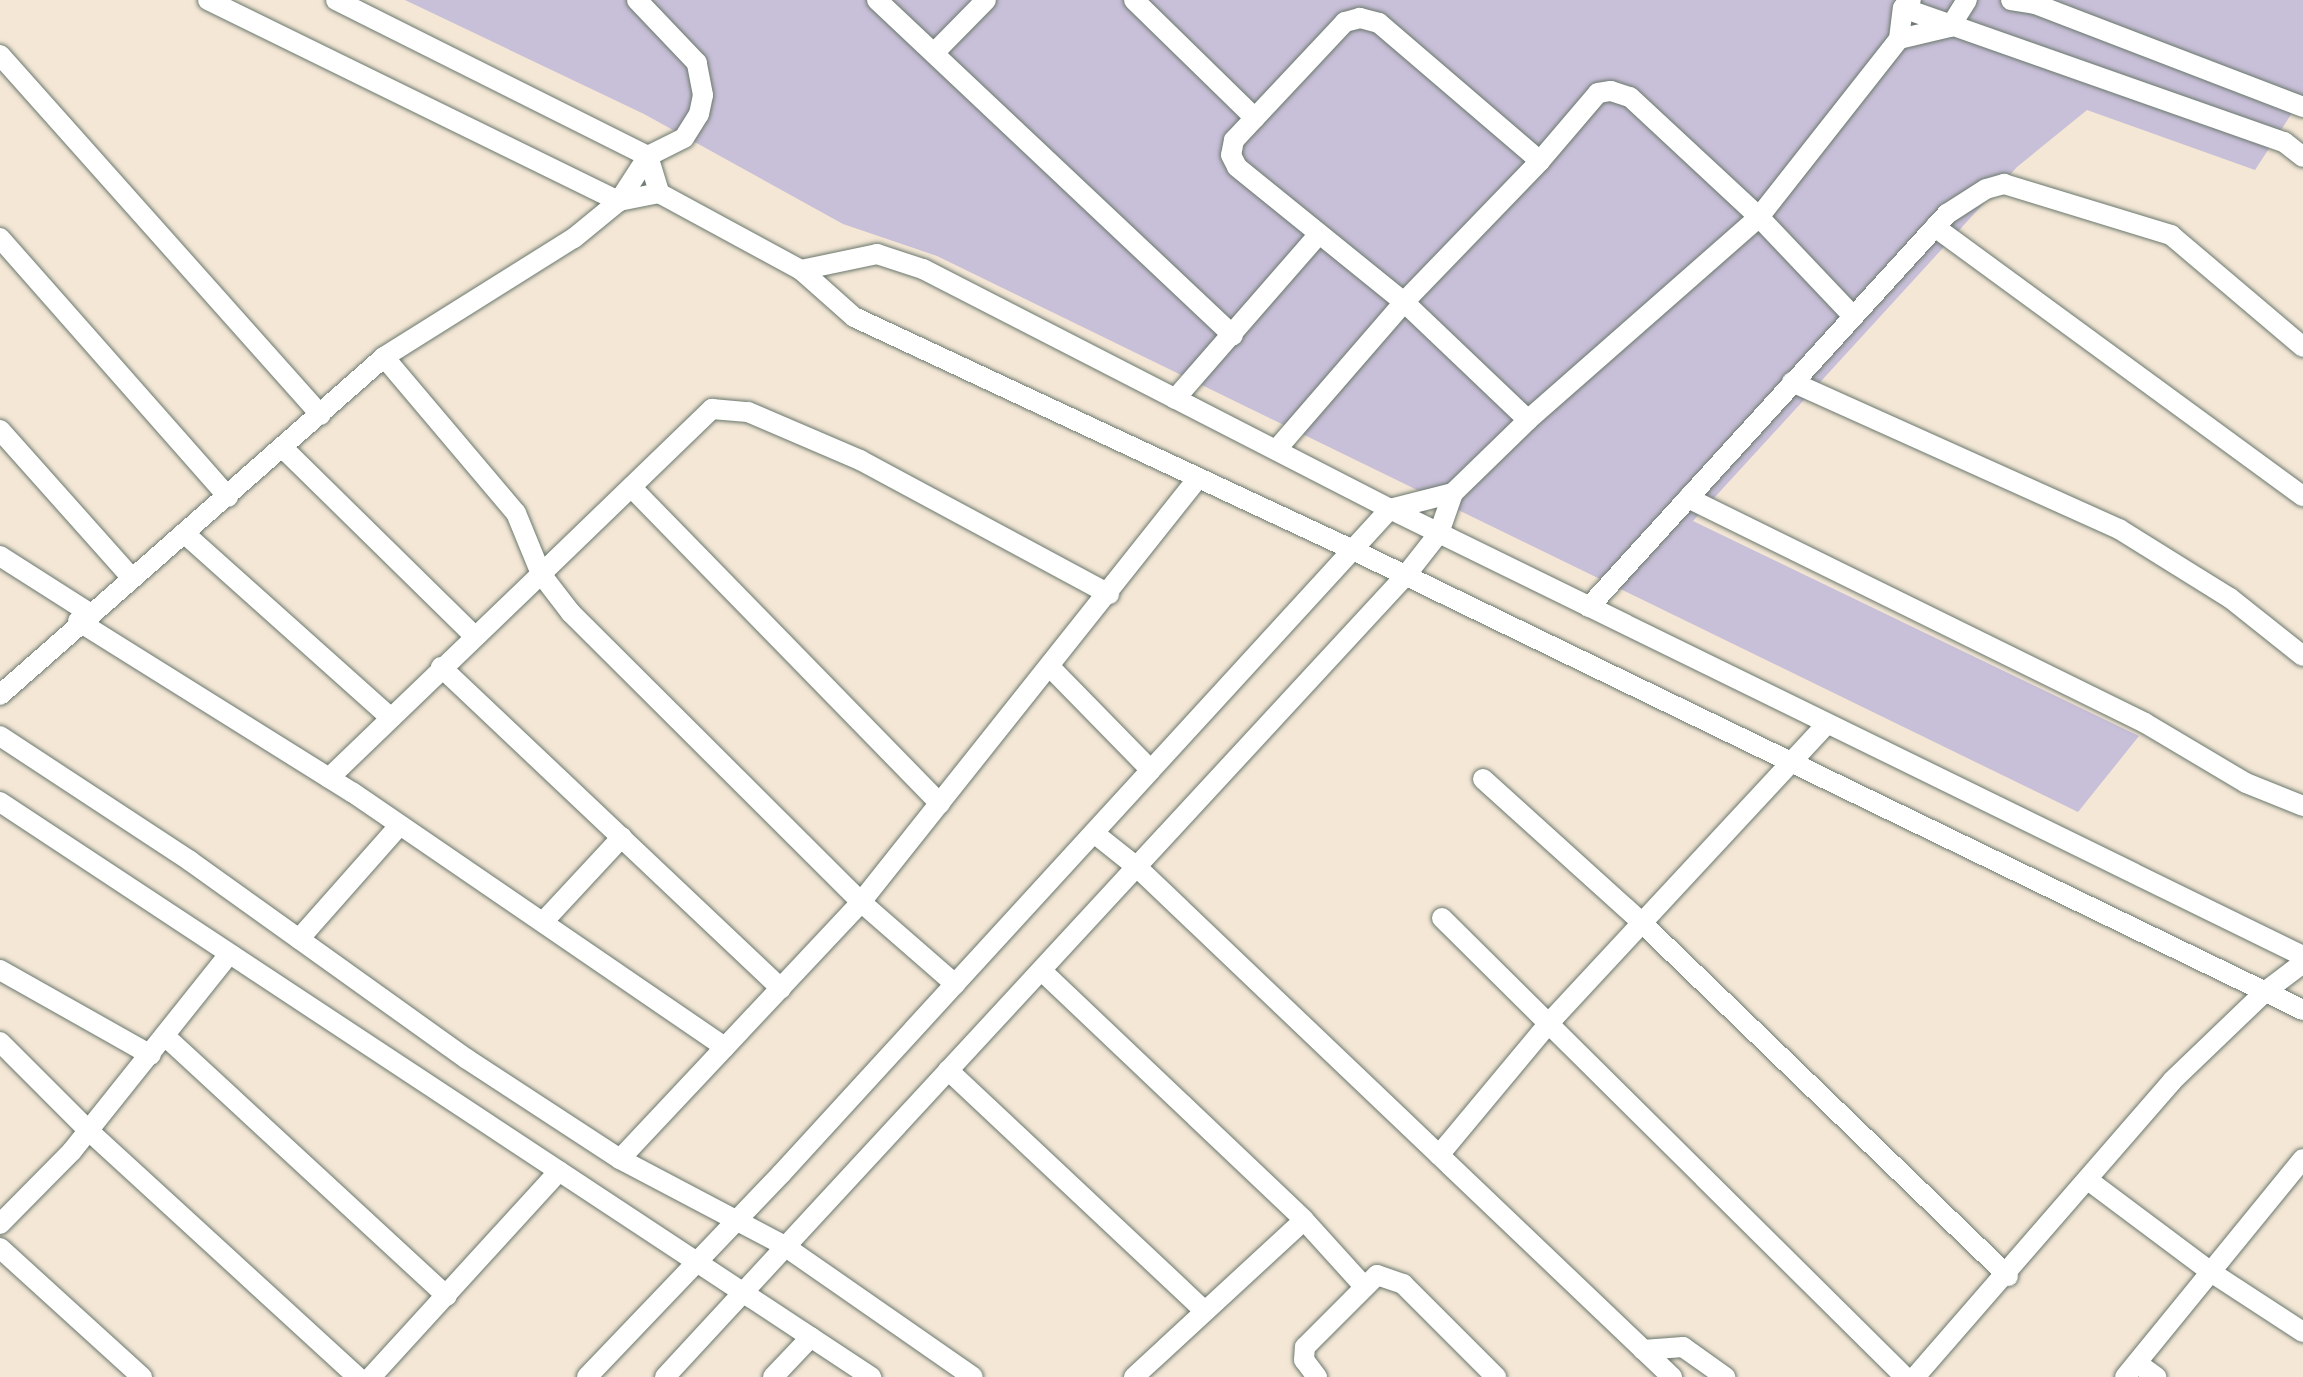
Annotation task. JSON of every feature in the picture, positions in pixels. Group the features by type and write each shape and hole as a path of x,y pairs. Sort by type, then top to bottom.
{"street":[{"path":"208,0 619,201 659,193 801,270 854,317 1406,575 1787,763 2303,1010"},
{"path":"336,0 648,156 659,193"},
{"path":"0,695 83,617 284,449 384,357 574,238 619,201 648,156 684,138 699,114 703,81 697,63 637,0"},
{"path":"877,0 1233,335"},
{"path":"934,53 986,0"},
{"path":"1134,0 1255,118"},
{"path":"1899,39 1950,27 1967,0"},
{"path":"2011,0 2035,4 2303,107"},
{"path":"665,1377 745,1293 783,1245 1138,868 1406,575 1439,533 1453,493 1528,420 1759,217 1899,39 1907,4 1950,27 2284,142 2303,157"},
{"path":"1528,420 1404,302 1237,167 1231,155 1234,140 1345,22 1360,18 1379,23 1540,161"},
{"path":"0,55 321,415"},
{"path":"1276,450 1404,302 1540,161 1598,93 1611,91 1630,97 1759,217 1853,316"},
{"path":"1589,607 1792,382 1935,227 1967,197 2004,184 2171,235 2303,347"},
{"path":"1935,227 2303,496"},
{"path":"1175,399 1319,234"},
{"path":"0,238 228,497"},
{"path":"801,270 877,254 923,269 1390,509 2303,956"},
{"path":"384,357 516,513 541,574 571,613 861,902 955,984"},
{"path":"1792,382 2119,529 2230,598 2303,656"},
{"path":"329,778 473,635 632,488 696,419 712,409 748,412 860,460 1109,594"},
{"path":"0,430 131,577"},
{"path":"284,449 473,635"},
{"path":"620,1159 861,902 1109,594 1198,478"},
{"path":"632,488 940,804"},
{"path":"587,1377 955,984 1390,509 1453,493"},
{"path":"1688,498 2145,723 2246,783 2303,806"},
{"path":"184,533 390,717"},
{"path":"0,556 83,617 400,825 725,1047"},
{"path":"441,667 781,988"},
{"path":"1050,667 1151,770"},
{"path":"1439,1155 1548,1024 1787,763 1826,725"},
{"path":"0,736 620,1159 783,1245 973,1377"},
{"path":"1483,779 1641,922 2008,1276"},
{"path":"0,802 871,1377"},
{"path":"299,939 400,825"},
{"path":"1094,833 1138,868 1672,1377"},
{"path":"543,922 622,837"},
{"path":"1442,918 1905,1377"},
{"path":"0,1224 89,1131 229,954"},
{"path":"1915,1377 2008,1276 2172,1081 2266,991 2303,963"},
{"path":"0,970 151,1055"},
{"path":"1042,971 1304,1220 1363,1285"},
{"path":"166,1037 447,1296"},
{"path":"0,1042 89,1131 357,1377"},
{"path":"948,1070 1205,1311"},
{"path":"2156,1377 2131,1370 2300,1169"},
{"path":"371,1377 559,1171"},
{"path":"2088,1180 2211,1272 2303,1332"},
{"path":"1134,1377 1304,1220"},
{"path":"0,1248 142,1377"},
{"path":"1317,1377 1304,1360 1305,1347 1363,1285 1377,1275 1395,1278 1496,1377"},
{"path":"773,1377 811,1337"},
{"path":"1643,1350 1683,1347 1725,1377"}],"shaded area":[{"path":"405,0 2303,0 2303,96 2255,170 2087,110 2017,167 1693,521 2139,736 2078,812 937,256 843,224 644,114"}]}
